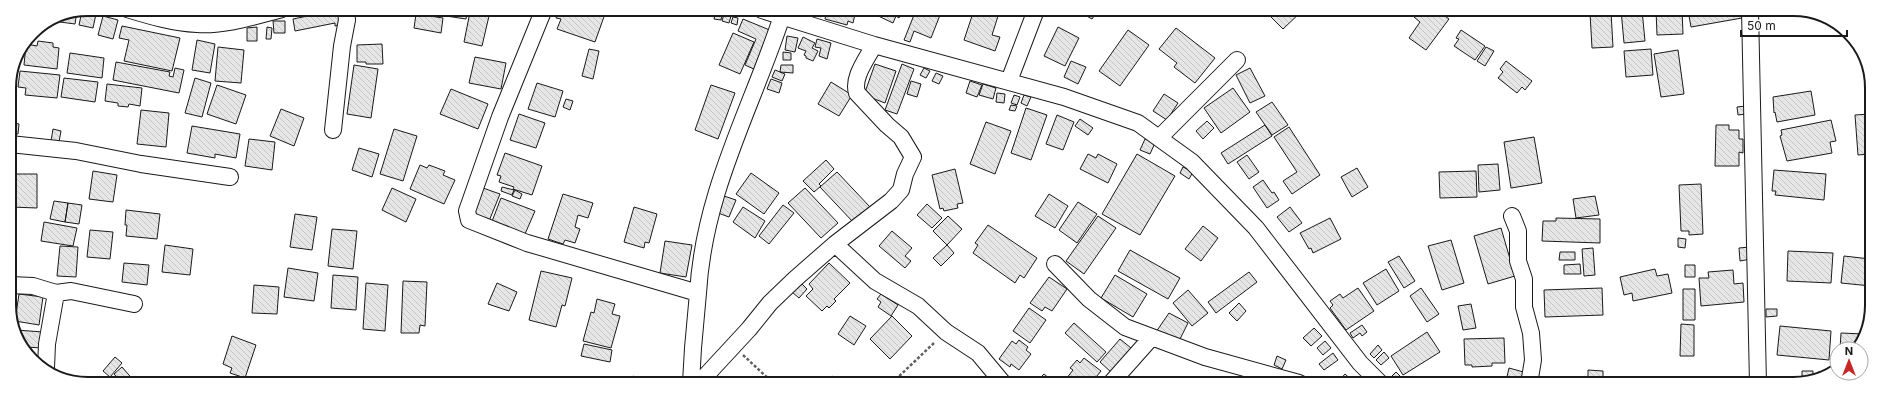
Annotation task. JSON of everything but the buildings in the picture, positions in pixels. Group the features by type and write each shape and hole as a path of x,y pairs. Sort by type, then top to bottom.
{"street":[{"path":"152,16 169,21 198,24 226,22 252,16"},
{"path":"333,130 347,16"},
{"path":"541,16 495,132 467,211 469,220 527,243 698,292"},
{"path":"691,377 700,272 711,209 737,131 772,49 794,16 874,45 1064,97 1138,123 1192,162 1256,228 1370,377"},
{"path":"1009,81 1034,16"},
{"path":"1750,16 1758,377"},
{"path":"704,377 734,346 770,303 835,244 891,201 901,190 905,174 913,157 901,137 887,125 857,93 856,79 874,45"},
{"path":"1159,138 1237,60"},
{"path":"16,145 76,151 141,164 230,177"},
{"path":"1512,216 1518,231 1518,262 1524,279 1524,307 1531,333 1533,360 1530,377"},
{"path":"835,244 875,282 918,306 946,332 978,353 998,377"},
{"path":"1055,264 1089,299 1125,327 1205,357 1275,377"},
{"path":"16,285 34,286 56,293 71,291 134,304"},
{"path":"46,363 47,344 56,293"},
{"path":"1116,377 1151,338"}],"path":[{"path":"898,377 946,332"},
{"path":"734,346 767,377"}]}
